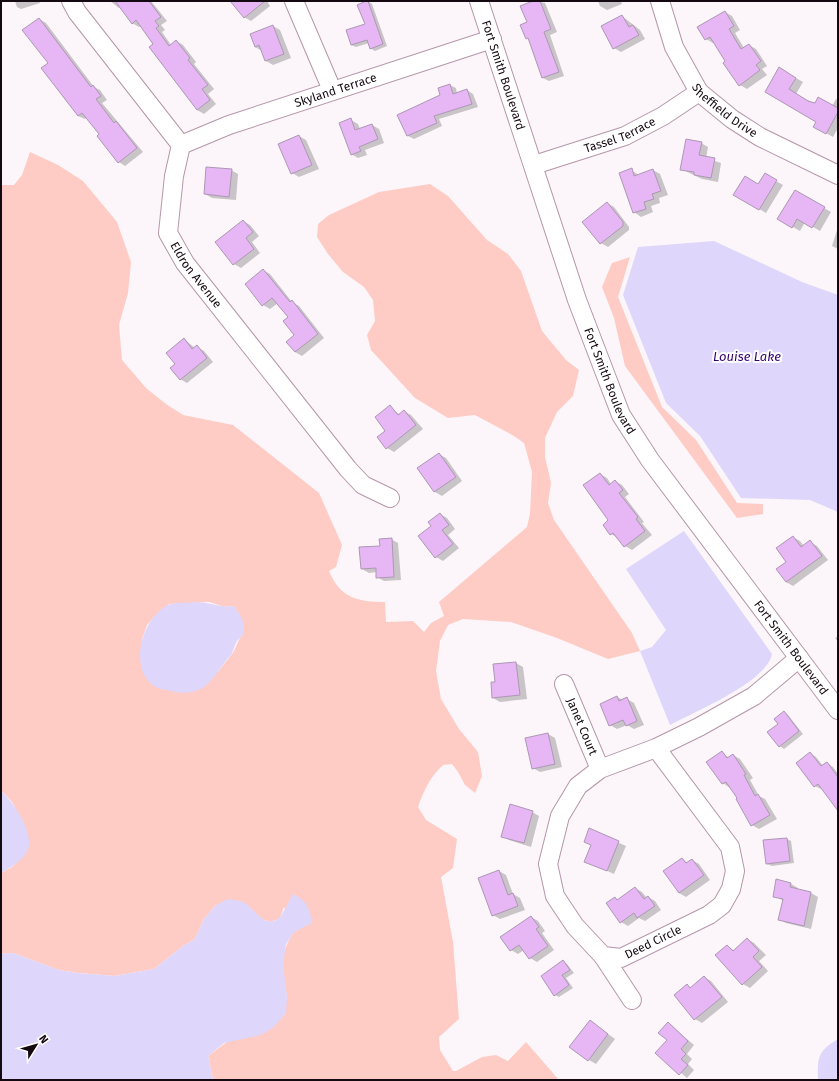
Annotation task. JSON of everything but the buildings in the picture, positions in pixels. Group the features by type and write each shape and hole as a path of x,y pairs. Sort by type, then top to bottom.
{"street":[{"path":"71,1 81,18 181,144"},
{"path":"294,1 332,90"},
{"name":"Fort Smith Boulevard","path":"479,1 577,300 621,415 650,460 838,710"},
{"name":"Sheffield Drive","path":"660,1 674,47 699,92 732,119 760,137 838,175"},
{"name":"Skyland Terrace","path":"181,144 229,125 332,90 492,39"},
{"name":"Tassel Terrace","path":"534,165 626,136 663,116 699,92"},
{"name":"Eldron Avenue","path":"181,144 174,176 168,233 185,263 348,470 363,485 390,498"},
{"path":"632,1000 603,956 575,926 555,896 548,864 560,816 578,786 600,769 656,748 699,728 754,696 799,658"},
{"name":"Janet Court","path":"564,684 600,769"},
{"name":"Deed Circle","path":"603,956 621,958 709,915 722,904 731,889 735,871 730,847 656,748"}],"shaded area":[{"path":"30,152 58,165 83,181 117,222 131,262 128,293 119,325 122,360 146,388 183,415 233,425 319,493 342,545 336,567 329,571 333,580 344,593 351,597 366,601 385,602 386,622 413,621 424,632 431,623 444,616 439,602 527,527 530,514 532,472 524,443 475,415 448,418 415,398 371,350 367,335 375,321 373,300 364,287 343,272 328,254 317,237 318,224 329,215 379,192 430,184 448,196 487,240 508,254 521,271 542,331 566,360 579,370 573,396 557,412 545,438 545,457 551,483 548,503 554,520 632,633 640,651 608,659 557,638 511,622 463,619 448,625 440,641 436,671 441,699 459,729 478,752 482,776 475,793 465,785 452,764 443,765 434,774 428,784 418,807 426,820 457,839 453,868 441,877 453,942 459,1019 439,1037 440,1050 453,1071 456,1071 482,1057 496,1055 508,1061 526,1042 559,1080 213,1080 208,1056 287,997 283,963 286,948 294,932 284,907 280,918 271,922 216,905 204,919 195,939 183,946 154,969 115,976 59,970 13,953 1,954 1,873 12,867 25,854 22,827 17,811 8,797 1,791 1,185 14,185 22,175","holes":["209,602 225,607 234,606 243,634 234,651 218,672 142,665 142,639 147,625 169,604"]},
{"path":"630,257 618,297 662,407 696,440 737,503 763,504 763,514 737,518 625,366 614,318 602,287 612,263"}],"water":[{"name":"Louise Lake","path":"714,241 802,282 838,295 838,512 810,500 741,498 700,436 666,403 623,295 638,247"},
{"path":"684,531 772,654 767,665 744,685 712,704 670,725 640,651 652,647 666,630 626,569"},
{"path":"195,602 234,606 241,616 244,627 243,634 237,641 231,655 214,677 201,689 183,693 160,689 154,686 146,678 142,667 140,655 145,631 151,620 159,611 168,605"},
{"path":"1,791 16,808 27,831 29,845 28,850 22,858 1,873"},
{"path":"293,894 305,902 310,913 312,923 294,932 286,944 283,965 287,997 286,1013 274,1027 261,1035 224,1043 208,1056 213,1080 1,1080 1,954 13,953 59,970 78,973 115,976 154,969 183,946 195,939 204,919 216,905 228,899 240,901 265,920 274,921 280,917"},
{"path":"838,1039 838,1080 818,1080 820,1055 826,1047"}]}
